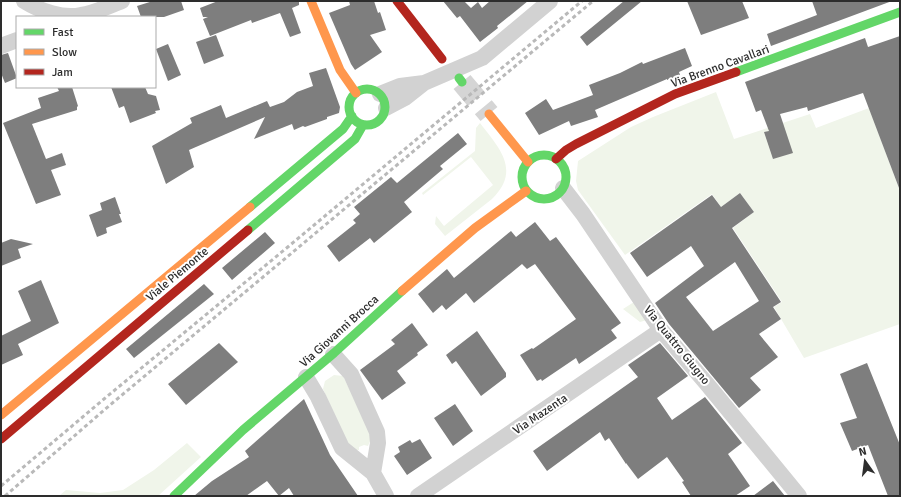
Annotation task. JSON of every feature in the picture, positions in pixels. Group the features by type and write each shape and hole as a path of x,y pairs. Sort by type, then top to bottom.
{"street":[{"path":"24,1 56,16 80,15 122,1"},
{"path":"311,1 340,70 356,93"},
{"path":"397,1 442,59"},
{"path":"383,101 405,98 424,84 482,58 550,1"},
{"name":"Via Brenno Cavallari","path":"556,159 576,144 675,94 900,12"},
{"path":"1,46 16,40"},
{"path":"370,89 383,101 384,115 378,121 371,124 363,125 357,122 350,112 350,104 353,96 362,90 370,89"},
{"path":"489,114 528,162"},
{"name":"Viale Piemonte","path":"1,415 343,129 352,116"},
{"name":"Viale Piemonte","path":"4,432 355,139 363,125"},
{"path":"539,155 548,155 556,159 562,164 566,173 566,181 563,188 554,197 545,199 537,198 526,191 521,177 524,167 528,162 539,155"},
{"name":"Via Quattro Giugno","path":"563,188 583,214 661,330 737,419 799,496"},
{"name":"Via Giovanni Brocca","path":"174,496 214,457 333,354 448,250 496,212 526,191"},
{"name":"Via Mazenta","path":"418,496 661,330"},
{"path":"333,354 351,374 376,432 378,443 373,473"},
{"path":"306,377 318,398 342,448 373,473 386,496"}],"shaded area":[{"path":"716,92 734,139 810,114 816,128 869,108 900,191 900,324 804,358 774,307 782,302 733,228 754,212 740,193 721,207 712,194 625,255 578,190 576,181 578,161 631,127"},
{"path":"480,123 500,151 506,169 505,179 501,188 492,199 445,236 435,224 436,216 444,226 493,185 471,157 423,195 422,193 475,151 476,128"},
{"path":"634,302 647,320 640,322 623,309"},
{"path":"334,375 343,376 371,434 371,439 368,446 364,445 359,447 359,450 355,450 349,446 323,389 325,381"},
{"path":"187,443 201,457 158,496 59,496 66,490 100,493 123,490 154,470"}],"building":[{"path":"153,1 181,1 184,10 164,17 141,16 137,6"},
{"path":"218,1 299,1 299,5 292,8 301,33 290,37 280,13 252,23 251,20 210,36 203,19 208,17 203,17 200,8"},
{"path":"349,1 374,1 378,13 380,12 386,30 370,35 382,52 355,70 329,13 350,5"},
{"path":"443,1 464,1 471,8 478,2 482,8 490,1 528,1 480,42 460,16 457,18"},
{"path":"624,1 642,1 587,46 580,37"},
{"path":"687,1 742,1 749,18 701,35"},
{"path":"812,1 892,1 771,46 767,34 817,15"},
{"path":"216,35 224,56 204,64 196,42"},
{"path":"900,36 899,188 863,93 808,111 807,107 780,114 793,153 773,159 764,132 769,131 761,110 756,112 745,82 865,38 868,47"},
{"path":"168,44 181,75 168,81 156,49"},
{"path":"685,48 692,66 679,72 680,75 667,79 595,110 598,117 571,126 569,121 539,135 525,113 546,99 553,110 593,95 589,85 620,73 642,62 643,64"},
{"path":"8,53 16,75 16,78 5,83 1,73 1,55"},
{"path":"326,68 340,107 339,113 305,127 303,126 294,130 292,124 254,139 265,117 189,150 194,167 166,184 152,146 192,123 190,118 221,105 226,118 267,101 270,107 284,102 297,92 313,86 309,73"},
{"path":"58,88 72,88 78,106 77,110 32,124 46,159 62,153 66,165 51,170 61,195 36,204 3,123 41,108 38,98 59,91"},
{"path":"111,88 145,88 148,94 156,96 160,110 130,123 124,106 119,108"},
{"path":"458,133 467,144 440,166 443,169 404,202 412,212 374,243 370,238 339,262 327,246 356,223 353,220 360,214 354,207 391,177 397,183"},
{"path":"740,193 754,212 732,228 781,302 773,307 781,319 759,334 778,357 750,378 761,390 739,408 669,324 655,303 704,266 691,246 647,277 630,253 712,195 721,207","holes":["735,262 759,301 713,331 686,297"]},
{"path":"115,197 122,222 106,228 107,233 97,237 89,215 102,210 100,203"},
{"path":"535,222 550,241 556,237 621,323 611,330 617,338 579,364 576,358 542,381 541,379 537,381 520,355 532,348 533,349 576,319 535,264 527,269 522,264 474,303 466,293 446,310 442,305 433,313 418,294 447,269 454,278 511,231 516,237"},
{"path":"265,232 275,243 232,280 222,268"},
{"path":"11,239 33,244 18,249 21,258 1,266 1,243"},
{"path":"41,280 59,323 18,344 23,355 1,365 1,336 31,321 18,291"},
{"path":"204,284 214,294 134,358 126,349"},
{"path":"412,323 428,345 417,353 418,355 397,371 406,383 382,400 360,370 395,344 391,340"},
{"path":"477,331 506,373 506,377 481,396 456,361 452,364 446,355"},
{"path":"219,343 238,362 186,405 168,384"},
{"path":"660,343 688,376 657,398 672,420 705,397 742,443 728,454 750,486 735,496 691,496 682,482 684,481 667,457 638,479 609,438 605,441 600,432 547,471 533,451 638,377 628,365"},
{"path":"867,363 900,445 900,496 888,496 868,445 852,451 840,423 857,418 840,374"},
{"path":"304,399 330,455 358,496 294,496 289,488 279,496 267,481 246,496 194,496 212,481 249,457 245,451"},
{"path":"455,404 473,431 453,446 434,418"},
{"path":"420,439 432,458 407,475 394,456 400,452 398,447 410,440 412,443"},
{"path":"773,481 785,496 753,496"}],"tunnel":[{"path":"462,82 489,114"}],"railway":[{"path":"1,486 582,1"},
{"path":"5,496 110,405 593,1"}],"traffic: fast":[{"path":"736,72 900,12"},
{"path":"459,78 462,82"},
{"path":"371,89 380,94 384,100 385,107 384,114 380,120 371,125 363,125 354,120 350,114 349,103 354,94 360,90 371,89"},
{"path":"250,207 343,129 352,116"},
{"path":"248,230 355,139 363,125"},
{"path":"548,155 553,156 560,161 565,168 566,177 565,186 560,193 553,198 540,199 535,198 528,193 523,186 522,173 523,168 528,161 535,156 548,155"},
{"path":"174,496 243,430 334,353 402,291"}],"traffic: slow":[{"path":"311,1 340,70 356,93"},
{"path":"489,114 528,162"},
{"path":"402,291 475,228 526,191"},
{"path":"1,415 250,207"}],"traffic: jam":[{"path":"397,1 442,59"},
{"path":"556,159 576,144 675,94 736,72"},
{"path":"1,439 248,230"}]}
